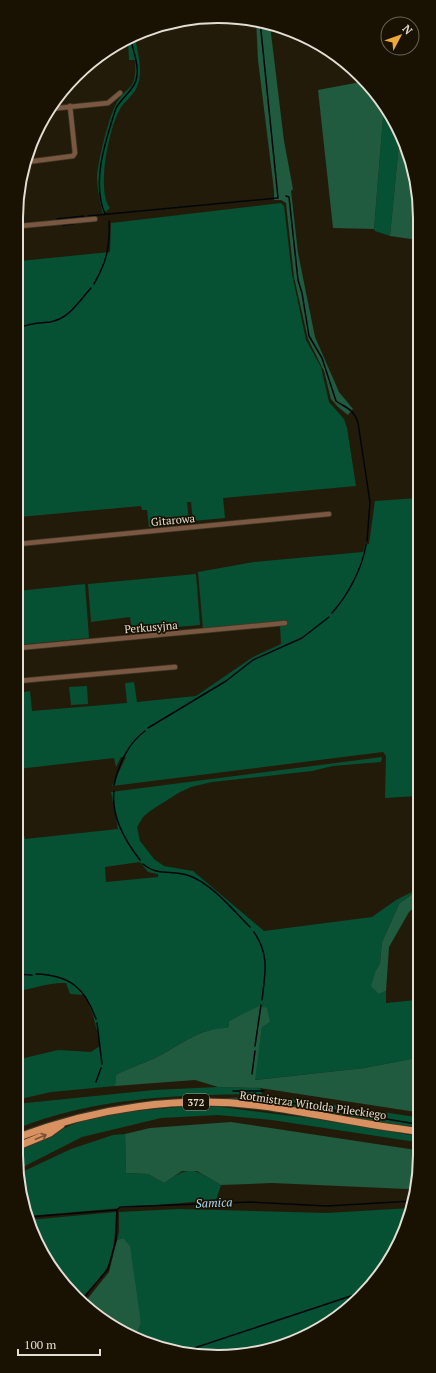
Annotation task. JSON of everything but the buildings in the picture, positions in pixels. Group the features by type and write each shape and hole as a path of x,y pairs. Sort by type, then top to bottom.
{"main road":[{"name":"Rotmistrza Witolda Pileckiego","path":"23,1135 46,1126 64,1123 96,1114 150,1105 218,1103 263,1106 413,1131"},
{"name":"Rotmistrza Witolda Pileckiego","path":"23,1144 50,1133 64,1123"}],"street":[{"path":"58,107 108,103 120,93"},
{"path":"32,161 73,156 70,106"},
{"path":"23,226 95,219"},
{"name":"Gitarowa","path":"23,544 329,514"},
{"name":"Perkusyjna","path":"23,648 285,623"},
{"path":"23,681 175,667"}],"green space":[{"path":"256,27 271,31 284,141 293,189 291,191 298,253 315,337 339,392 353,409 348,415 331,399 324,371 308,339 294,277 286,203 281,200 274,200 258,60"},
{"path":"136,41 140,64 140,77 136,89 119,111 111,131 104,175 106,200 110,208 103,214 97,182 99,161 112,112 119,99 133,83 135,60 129,60 128,45"},
{"path":"358,82 373,99 383,115 374,229 333,228 318,90"},
{"path":"383,115 399,145 390,236 375,231"},
{"path":"399,145 403,155 409,180 413,205 413,239 390,236"},
{"path":"281,203 284,206 292,274 306,340 321,367 329,402 344,419 347,428 356,486 223,498 225,518 193,521 191,502 187,502 189,521 163,523 163,526 149,527 147,510 142,510 141,506 23,517 23,261 110,252 111,223"},
{"path":"413,498 413,796 385,798 386,756 383,752 112,786 126,757 121,757 116,767 114,758 23,768 23,692 30,691 32,711 127,703 125,683 134,682 137,702 196,696 253,657 281,644 280,626 286,625 285,621 203,629 198,572 254,562 363,552 365,545 369,544 375,501"},
{"path":"196,574 200,625 132,631 130,617 91,622 88,584"},
{"path":"85,584 89,638 23,645 23,590"},
{"path":"87,686 88,704 71,705 69,687"},
{"path":"382,757 381,762 333,766 312,771 212,782 191,787 180,792 150,811 143,817 137,827 140,841 154,859 164,866 193,871 264,931 372,917 396,900 413,892 399,904 382,942 380,963 376,970 379,994 386,991 386,1003 413,1000 413,1059 364,1068 254,1080 262,1027 240,1016 229,1021 229,1027 203,1032 153,1059 116,1075 115,1086 51,1092 23,1098 23,1058 58,1050 91,1052 100,1046 96,1026 84,995 70,994 66,983 23,990 23,832 25,839 118,829 111,792","holes":["140,862 148,872 158,874 158,877 106,882 105,867"]},
{"path":"413,893 413,908 409,912 389,947 386,991 379,994 371,986 380,963 382,942 399,904"},
{"path":"259,1006 267,1008 270,1022 262,1027 255,1080 364,1068 413,1059 413,1112 260,1088 218,1087 195,1080 115,1086 116,1075 153,1059 203,1032 229,1027 229,1021"},
{"path":"218,1087 260,1088 262,1094 168,1097 106,1104 46,1118 23,1126 23,1103 154,1090"},
{"path":"273,1096 413,1117 413,1128 300,1109 203,1099"},
{"path":"179,1107 221,1107 316,1119 413,1135 413,1142 272,1120 218,1115 161,1118 82,1137 23,1167 23,1149 79,1122 111,1114"},
{"path":"231,1122 413,1150 413,1168 410,1188 272,1183 221,1185 197,1171 182,1171 164,1183 148,1174 126,1173 125,1134 150,1128"},
{"path":"125,1134 126,1173 148,1174 164,1183 187,1171 198,1172 221,1185 216,1200 32,1216 24,1171 71,1149 113,1135"},
{"path":"405,1208 403,1218 393,1241 373,1274 347,1302 316,1324 281,1340 231,1350 205,1350 180,1346 155,1340 137,1332 141,1323 123,1238 117,1240 119,1232 119,1212 179,1209 326,1213"},
{"path":"116,1212 114,1243 111,1258 105,1271 83,1296 63,1274 43,1241 34,1220"},
{"path":"123,1238 130,1246 141,1323 137,1332 120,1324 87,1300 109,1272 117,1240"}],"waterway":[{"path":"88,216 278,198 261,28"},
{"path":"105,214 99,188 104,147 116,108 132,88 137,77 137,64 132,43"},
{"path":"286,196 289,197 298,280 302,293 309,336 322,358 336,401 352,412 358,423 370,502 367,541"},
{"path":"57,219 84,216"},
{"path":"94,284 107,254 109,221"},
{"path":"63,225 73,224"},
{"path":"23,326 50,322 63,317 73,309 91,288"},
{"path":"332,613 344,598 354,581 366,545"},
{"path":"148,728 226,681 253,660 302,638 329,617"},
{"path":"114,785 118,770 129,748 145,731"},
{"path":"114,791 115,810 120,828 129,845 140,860"},
{"path":"143,864 160,872 184,874 207,885 250,927"},
{"path":"254,932 262,949 265,965 262,1000"},
{"path":"23,974 32,975"},
{"path":"36,974 58,977 75,985 87,999 96,1019"},
{"path":"255,1046 261,1005"},
{"path":"97,1023 102,1064"},
{"path":"252,1074 255,1051"},
{"path":"96,1082 101,1068"},
{"path":"233,1091 264,1091"},
{"path":"267,1099 413,1123"},
{"name":"Samica","path":"84,1297 108,1269 116,1240 117,1210 120,1207 250,1202 327,1206 407,1201"},
{"path":"33,1217 116,1210"},
{"path":"194,1348 354,1295"}]}
